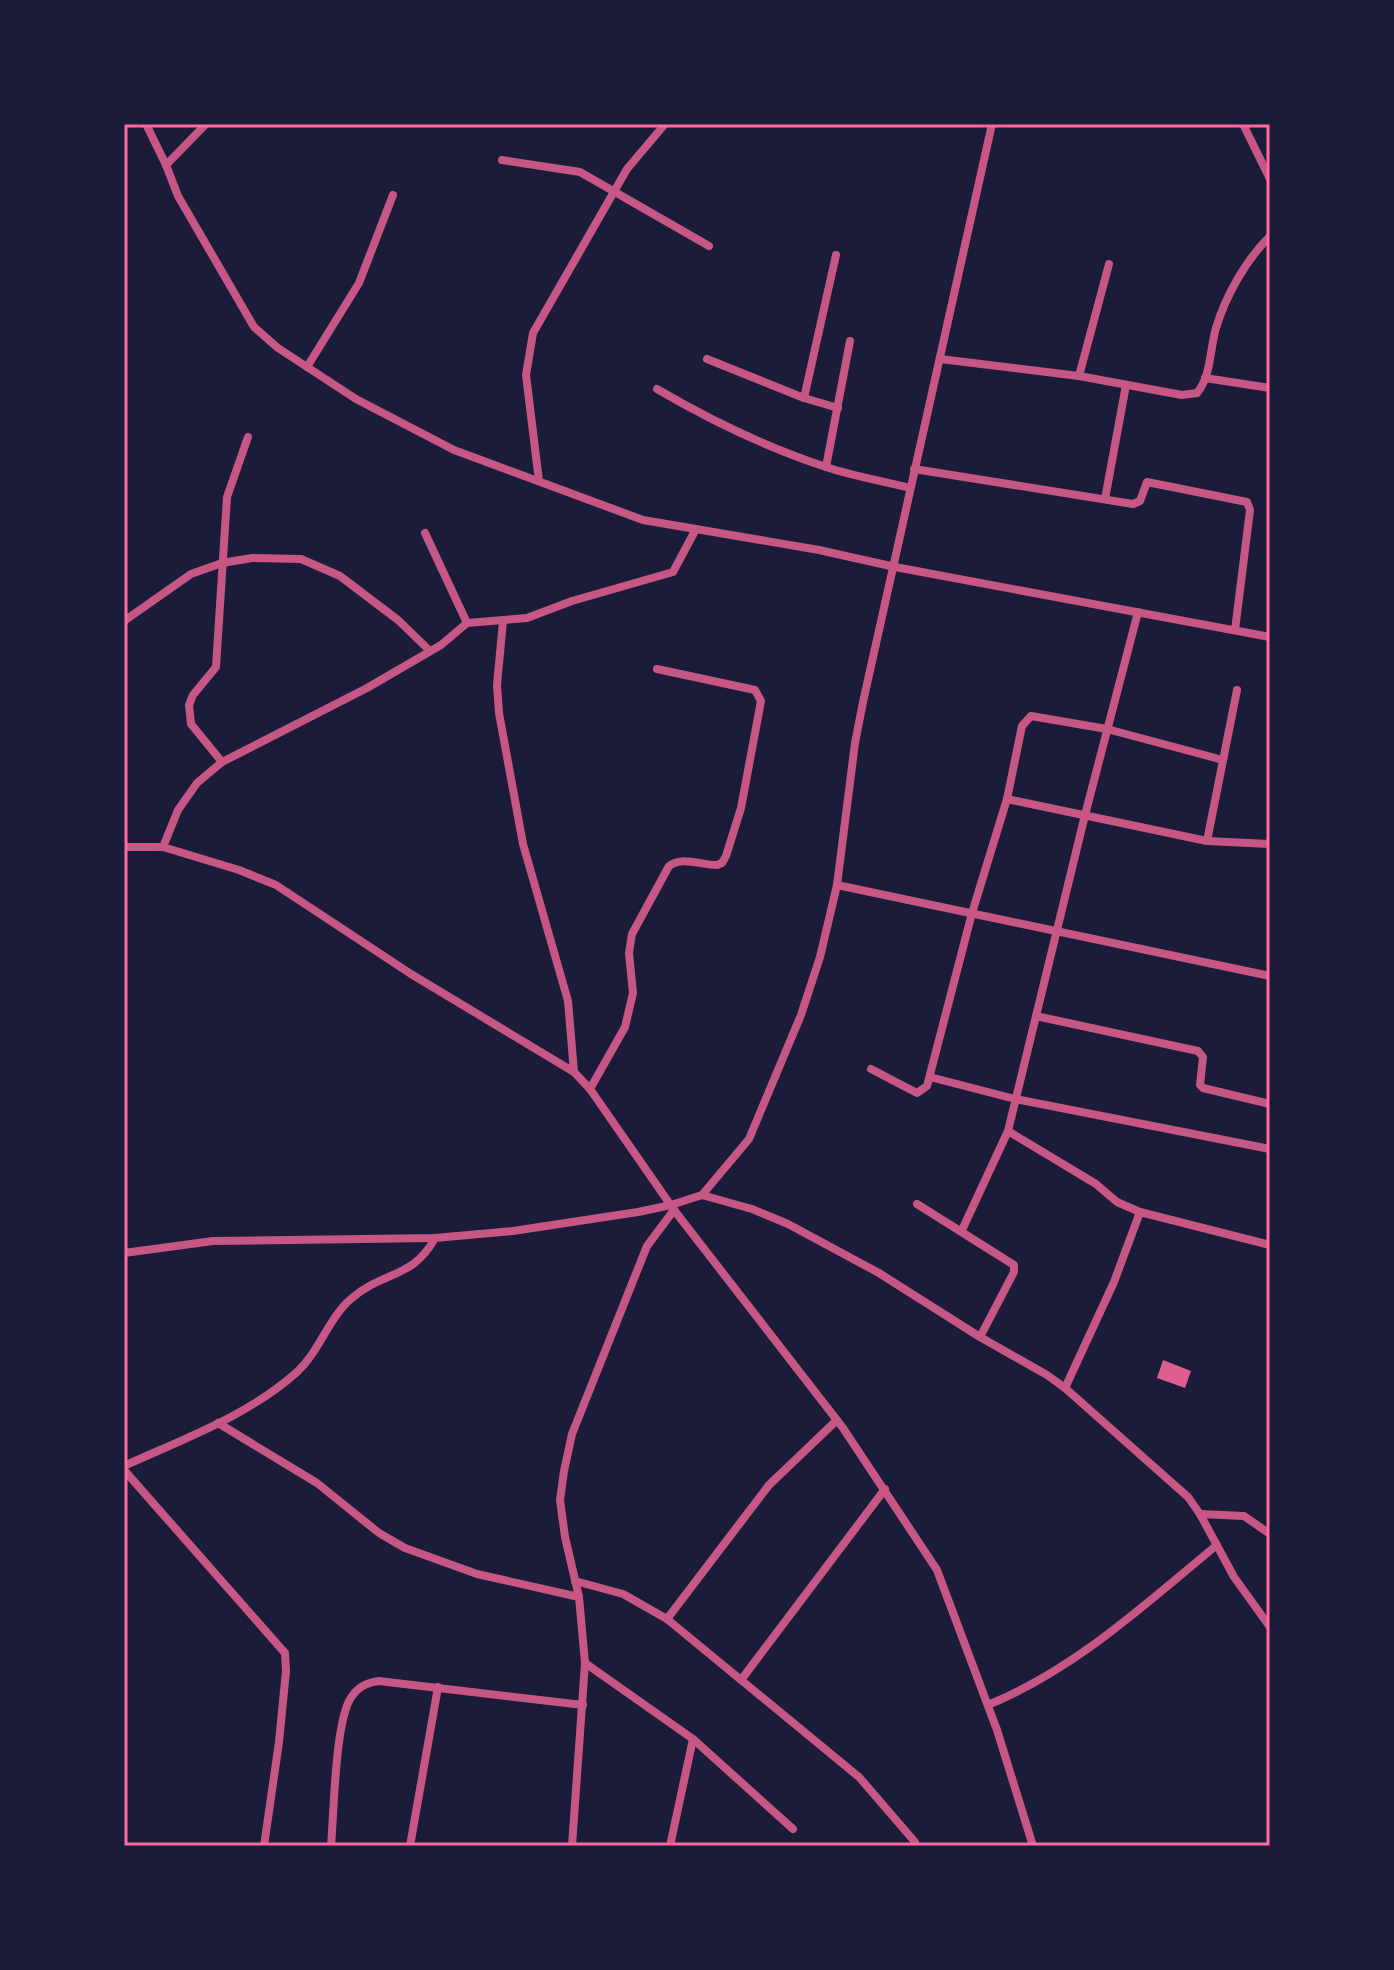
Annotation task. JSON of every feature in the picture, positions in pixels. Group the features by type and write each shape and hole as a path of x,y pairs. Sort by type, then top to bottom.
{"street":[{"path":"146,124 178,196 254,327 278,348 356,399 454,450 643,520 819,550 1270,637"},
{"path":"166,165 206,124"},
{"path":"539,481 526,375 533,333 627,169 665,124"},
{"path":"124,1253 213,1241 435,1238 513,1231 673,1208 702,1195 736,1156 755,1126 801,1015 820,957 837,885 855,743 992,124"},
{"path":"1243,124 1270,179"},
{"path":"502,160 580,172 709,246"},
{"path":"307,367 359,283 393,195"},
{"path":"940,359 1079,376 1191,395 1200,390 1205,378 1225,306 1246,265 1270,236"},
{"path":"804,398 836,255"},
{"path":"1079,376 1109,264"},
{"path":"826,467 850,341"},
{"path":"707,359 804,398 838,408"},
{"path":"1205,378 1270,388"},
{"path":"1105,499 1126,385"},
{"path":"657,389 695,411 826,467 910,488"},
{"path":"222,762 191,724 189,713 193,695 216,667 227,497 248,437"},
{"path":"914,469 1137,504 1146,483 1150,482 1247,502 1250,510 1235,630"},
{"path":"163,847 178,810 197,783 222,762 367,688 430,651 467,623 527,618 572,601 673,572 696,529"},
{"path":"425,533 467,623"},
{"path":"124,621 191,574 222,563 252,558 301,559 340,576 398,620 430,651"},
{"path":"962,1230 1008,1131 1138,612"},
{"path":"503,621 497,685 499,713 523,844 568,1001 574,1072"},
{"path":"590,1089 625,1027 633,993 629,943 645,906 674,862 680,860 717,865 726,856 741,808 761,701 755,690 657,669"},
{"path":"1207,841 1237,690"},
{"path":"871,1069 917,1093 925,1089 972,913 1007,799 1022,726 1027,718 1031,716 1107,729 1223,760"},
{"path":"1007,799 1207,841 1270,844"},
{"path":"124,847 163,847 239,870 276,885 411,974 574,1072 590,1089 673,1208 837,1420 937,1570 988,1705 1033,1846"},
{"path":"837,885 1270,976"},
{"path":"1036,1016 1198,1051 1203,1057 1200,1085 1203,1088 1270,1104"},
{"path":"930,1077 1015,1099 1270,1149"},
{"path":"1008,1131 1096,1184 1112,1199 1140,1212 1270,1245"},
{"path":"702,1195 752,1209 788,1224 879,1273 1065,1388 1173,1483 1200,1514 1234,1577 1270,1627"},
{"path":"917,1204 962,1230 1015,1267 980,1337"},
{"path":"572,1846 585,1663 579,1597 560,1500 572,1434 647,1246 673,1208"},
{"path":"1065,1388 1114,1282 1140,1212"},
{"path":"264,1846 279,1742 285,1653 124,1468 247,1408 299,1370 353,1297 411,1266 426,1254 435,1238"},
{"path":"667,1619 769,1485 837,1420"},
{"path":"218,1423 317,1483 379,1533 405,1548 477,1574 579,1597"},
{"path":"741,1680 885,1489"},
{"path":"1200,1514 1244,1516 1270,1534"},
{"path":"988,1705 1019,1692 1076,1659 1217,1545"},
{"path":"575,1581 623,1594 667,1619 859,1777 915,1842"},
{"path":"585,1663 693,1739 793,1829"},
{"path":"331,1846 342,1726 349,1702 358,1689 369,1682 438,1687 583,1705"},
{"path":"410,1846 438,1687"},
{"path":"670,1846 693,1739"}],"building":[{"path":"1163,1360 1191,1371 1185,1388 1157,1378"}]}
